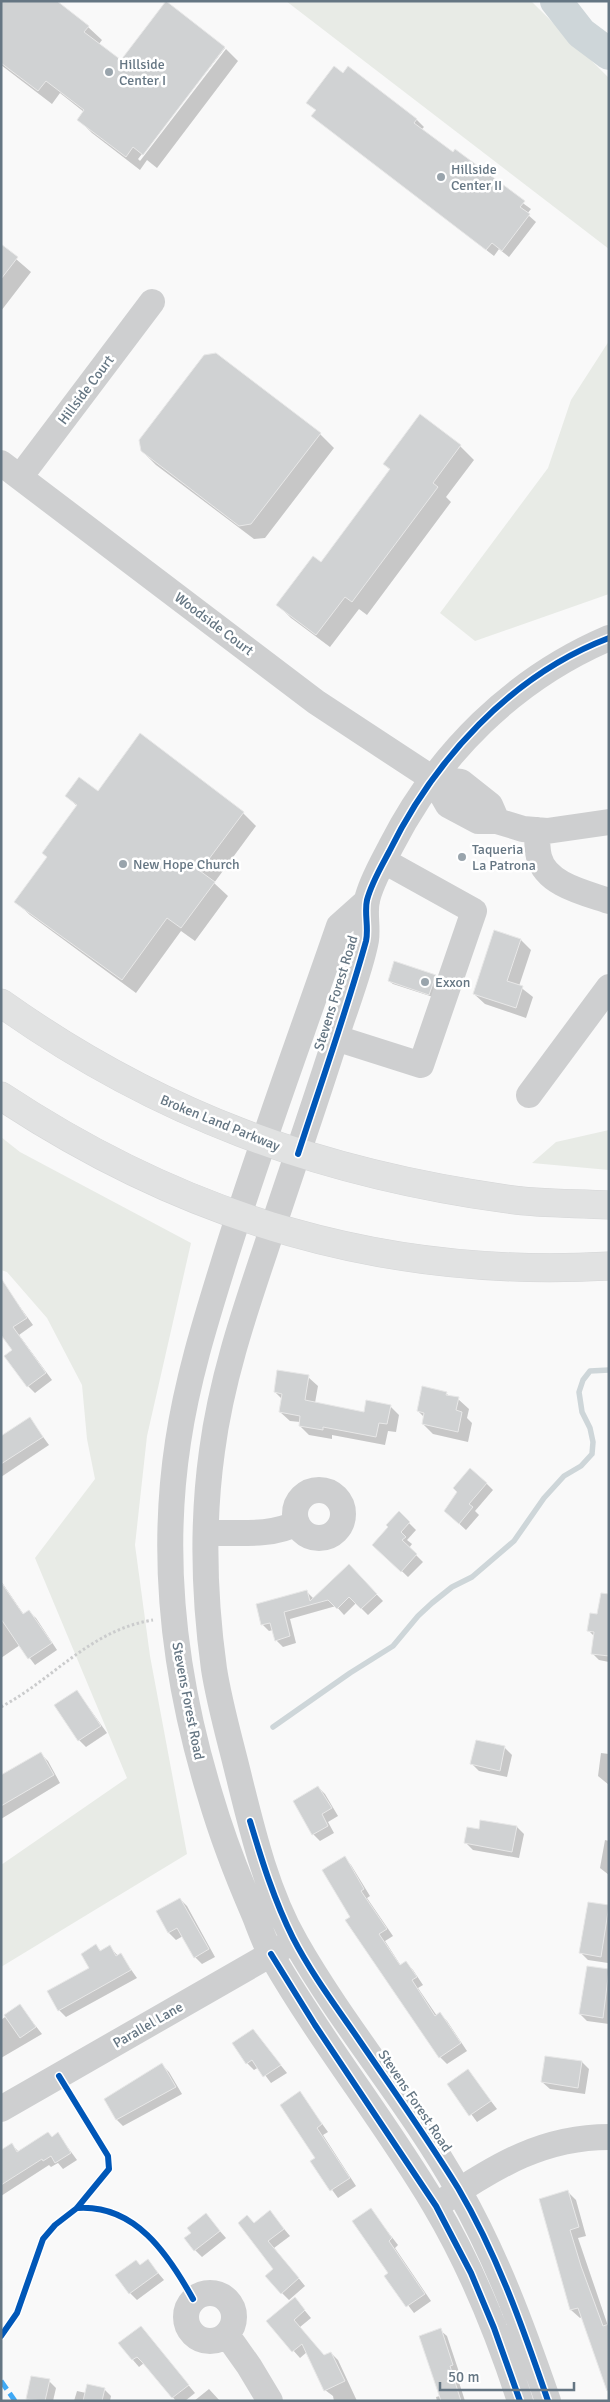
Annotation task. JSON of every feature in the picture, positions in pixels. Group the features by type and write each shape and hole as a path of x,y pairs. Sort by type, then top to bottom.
{"main road":[{"name":"Broken Land Parkway","path":"1,1003 79,1055 130,1084 185,1111 264,1143 298,1154 454,1190 509,1199 609,1205"},
{"path":"1,1096 33,1117 147,1178 272,1228 352,1249 416,1259 487,1266 550,1269 609,1266"}],"street":[{"name":"Hillside Court","path":"11,470 152,302"},
{"name":"Woodside Court","path":"11,470 316,702 433,779"},
{"name":"Stevens Forest Road","path":"548,2401 497,2264 459,2191 424,2135 337,2009 294,1940 278,1906 250,1821 214,1671 206,1583 206,1533 212,1451 224,1386 241,1323 336,1038 366,939 367,901 384,860 410,812 433,779 458,748 508,698 554,665 609,638"},
{"path":"433,779 448,805 478,821 497,821 523,829 537,830 609,822"},
{"path":"537,830 539,857 543,866 552,876 573,889 609,901"},
{"path":"336,1038 421,1065 474,910 384,860"},
{"name":"Stevens Forest Road","path":"367,901 339,926 238,1216 189,1377 177,1444 171,1533 174,1619 180,1673 194,1742 235,1869 271,1954 315,2025 436,2206 471,2273 494,2328 520,2401"},
{"path":"529,1095 609,987"},
{"path":"206,1533 284,1530 297,1523"},
{"name":"Parallel Lane","path":"1,2109 294,1940"},
{"path":"436,2206 503,2164 532,2150 559,2141 587,2137 609,2137"},
{"path":"227,2334 250,2366 270,2401"}],"path":[{"path":"1,1706 32,1688 95,1640 133,1623 174,1619"}],"shaded area":[{"path":"286,1 531,1 609,78 609,249"},
{"path":"609,341 609,594 475,641 440,613 548,468 571,400"},
{"path":"609,1130 609,1170 532,1163 556,1142"},
{"path":"1,1137 20,1152 191,1243 147,1436 135,1545 150,1656 187,1854 1,1967 1,1865 127,1778 35,1558 95,1479 87,1439 82,1385 47,1318 7,1272 1,1270"}],"building":[{"name":"Hillside Center I","path":"1,1 57,1 89,26 84,32 121,60 166,1 225,47 143,155 133,147 126,157 77,120 84,110 46,81 38,91 1,63"},
{"name":"Hillside Center II","path":"334,66 343,73 348,66 417,119 414,123 453,152 455,149 525,201 520,207 530,214 502,251 492,243 486,250 311,116 316,110 306,103"},
{"path":"1,244 18,257 1,279"},
{"path":"216,353 321,433 251,524 239,526 141,451 139,440 204,355"},
{"path":"420,414 461,445 433,483 438,487 352,602 345,597 316,635 276,605 313,556 321,562 390,469 383,464"},
{"name":"New Hope Church","path":"140,733 244,812 200,871 215,882 181,928 167,918 122,980 14,902 47,857 42,853 77,805 65,796 79,777 98,791"},
{"path":"494,930 521,939 507,981 523,986 516,1008 473,994"},
{"name":"Exxon","path":"394,961 436,975 429,995 388,981"},
{"path":"1,1278 27,1318 13,1327 46,1373 27,1387 4,1356 12,1350 1,1335"},
{"path":"277,1370 309,1375 305,1400 364,1412 366,1400 391,1405 387,1424 379,1423 376,1437 323,1427 323,1430 299,1426 300,1416 279,1412 282,1394 274,1392"},
{"path":"422,1386 447,1392 446,1395 459,1397 456,1410 462,1412 458,1432 422,1424 424,1413 417,1411"},
{"path":"30,1417 43,1437 1,1464 1,1436"},
{"path":"470,1468 487,1483 469,1504 473,1507 459,1524 444,1511 457,1492 453,1488"},
{"path":"399,1511 410,1522 401,1532 406,1537 402,1540 417,1554 401,1572 372,1545"},
{"path":"349,1564 377,1594 361,1609 349,1597 337,1609 328,1600 284,1612 290,1636 275,1641 270,1623 261,1625 256,1604 307,1590 310,1601"},
{"path":"1,1582 23,1614 29,1610 52,1643 28,1659 1,1619"},
{"path":"601,1593 609,1594 609,1656 591,1654 594,1632 587,1631 590,1613 597,1614"},
{"path":"77,1690 101,1726 78,1741 54,1705"},
{"path":"476,1740 505,1746 500,1771 470,1764"},
{"path":"41,1752 54,1775 1,1806 1,1775"},
{"path":"318,1786 332,1808 322,1814 328,1826 312,1835 293,1801"},
{"path":"480,1820 517,1826 512,1852 464,1843 467,1827 479,1829"},
{"path":"345,1856 364,1889 361,1891 387,1929 379,1934 400,1965 406,1961 417,1977 412,1980 435,2016 440,2012 461,2043 439,2058 345,1920 350,1917 322,1870"},
{"path":"180,1898 209,1949 194,1958 177,1928 168,1933 156,1911"},
{"path":"588,1902 609,1905 601,1957 579,1953"},
{"path":"96,1944 100,1951 110,1945 116,1956 121,1953 131,1970 58,2011 47,1991 89,1968 81,1954"},
{"path":"587,1966 609,1969 603,2018 579,2014"},
{"path":"20,2004 36,2027 20,2038 4,2015"},
{"path":"253,2029 281,2065 263,2077 252,2060 246,2064 232,2043"},
{"path":"545,2056 582,2061 578,2088 541,2082"},
{"path":"162,2063 176,2087 116,2120 104,2099"},
{"path":"468,2069 491,2101 469,2116 447,2084"},
{"path":"300,2091 322,2124 317,2128 350,2178 330,2191 310,2161 315,2158 280,2105"},
{"path":"48,2132 52,2137 58,2132 71,2153 55,2163 51,2156 43,2161 42,2159 1,2185 1,2150 12,2143 17,2152"},
{"path":"568,2190 579,2227 570,2230 581,2266 603,2326 609,2324 609,2390 607,2391 578,2308 570,2310 539,2199"},
{"path":"371,2208 392,2238 389,2241 425,2294 406,2307 384,2276 388,2273 352,2221"},
{"path":"270,2210 284,2229 268,2241 299,2278 281,2294 265,2276 273,2269 238,2223 247,2215 254,2223"},
{"path":"206,2213 220,2231 194,2251 184,2238 191,2233 187,2228"},
{"path":"148,2259 158,2273 129,2294 115,2275 136,2260 140,2265"},
{"path":"295,2297 305,2310 294,2320 324,2355 331,2352 345,2381 324,2391 302,2344 292,2352 266,2321"},
{"path":"141,2326 189,2385 172,2398 142,2362 137,2357 132,2360 118,2343"},
{"path":"441,2328 453,2365 450,2366 461,2401 441,2401 419,2336"},
{"path":"31,2376 50,2379 45,2401 26,2399"},
{"path":"87,2384 105,2388 102,2401 83,2401"}],"waterway":[{"path":"556,1 581,33 609,54"},
{"path":"273,1727 350,1673 393,1646 418,1616 432,1603 452,1587 472,1577 514,1541 544,1498 564,1476 581,1466 592,1454 593,1442 590,1428 582,1412 579,1392 583,1380 590,1371 609,1370"}],"marked path":[{"path":"1,2381 15,2401"}],"cycle path":[{"path":"298,1154 366,941 366,905 369,894 376,876 407,818 453,754 479,724 508,698 540,674 573,654 609,638"},
{"path":"250,1821 274,1895 300,1951 434,2150 472,2213 508,2292 548,2401"},
{"path":"271,1954 315,2025 436,2206 471,2273 494,2328 520,2401"},
{"path":"1,2336 17,2313 43,2239 55,2225 77,2208 109,2169 108,2156 59,2076"},
{"path":"77,2208 98,2209 116,2214 133,2223 161,2249 193,2299"}],"place":[{"name":"Hillside Center I","path":"109,72"},
{"name":"Hillside Center II","path":"441,177"},
{"name":"Taqueria La Patrona","path":"462,857"},
{"name":"New Hope Church","path":"123,864"},
{"name":"Exxon","path":"425,982"}]}
